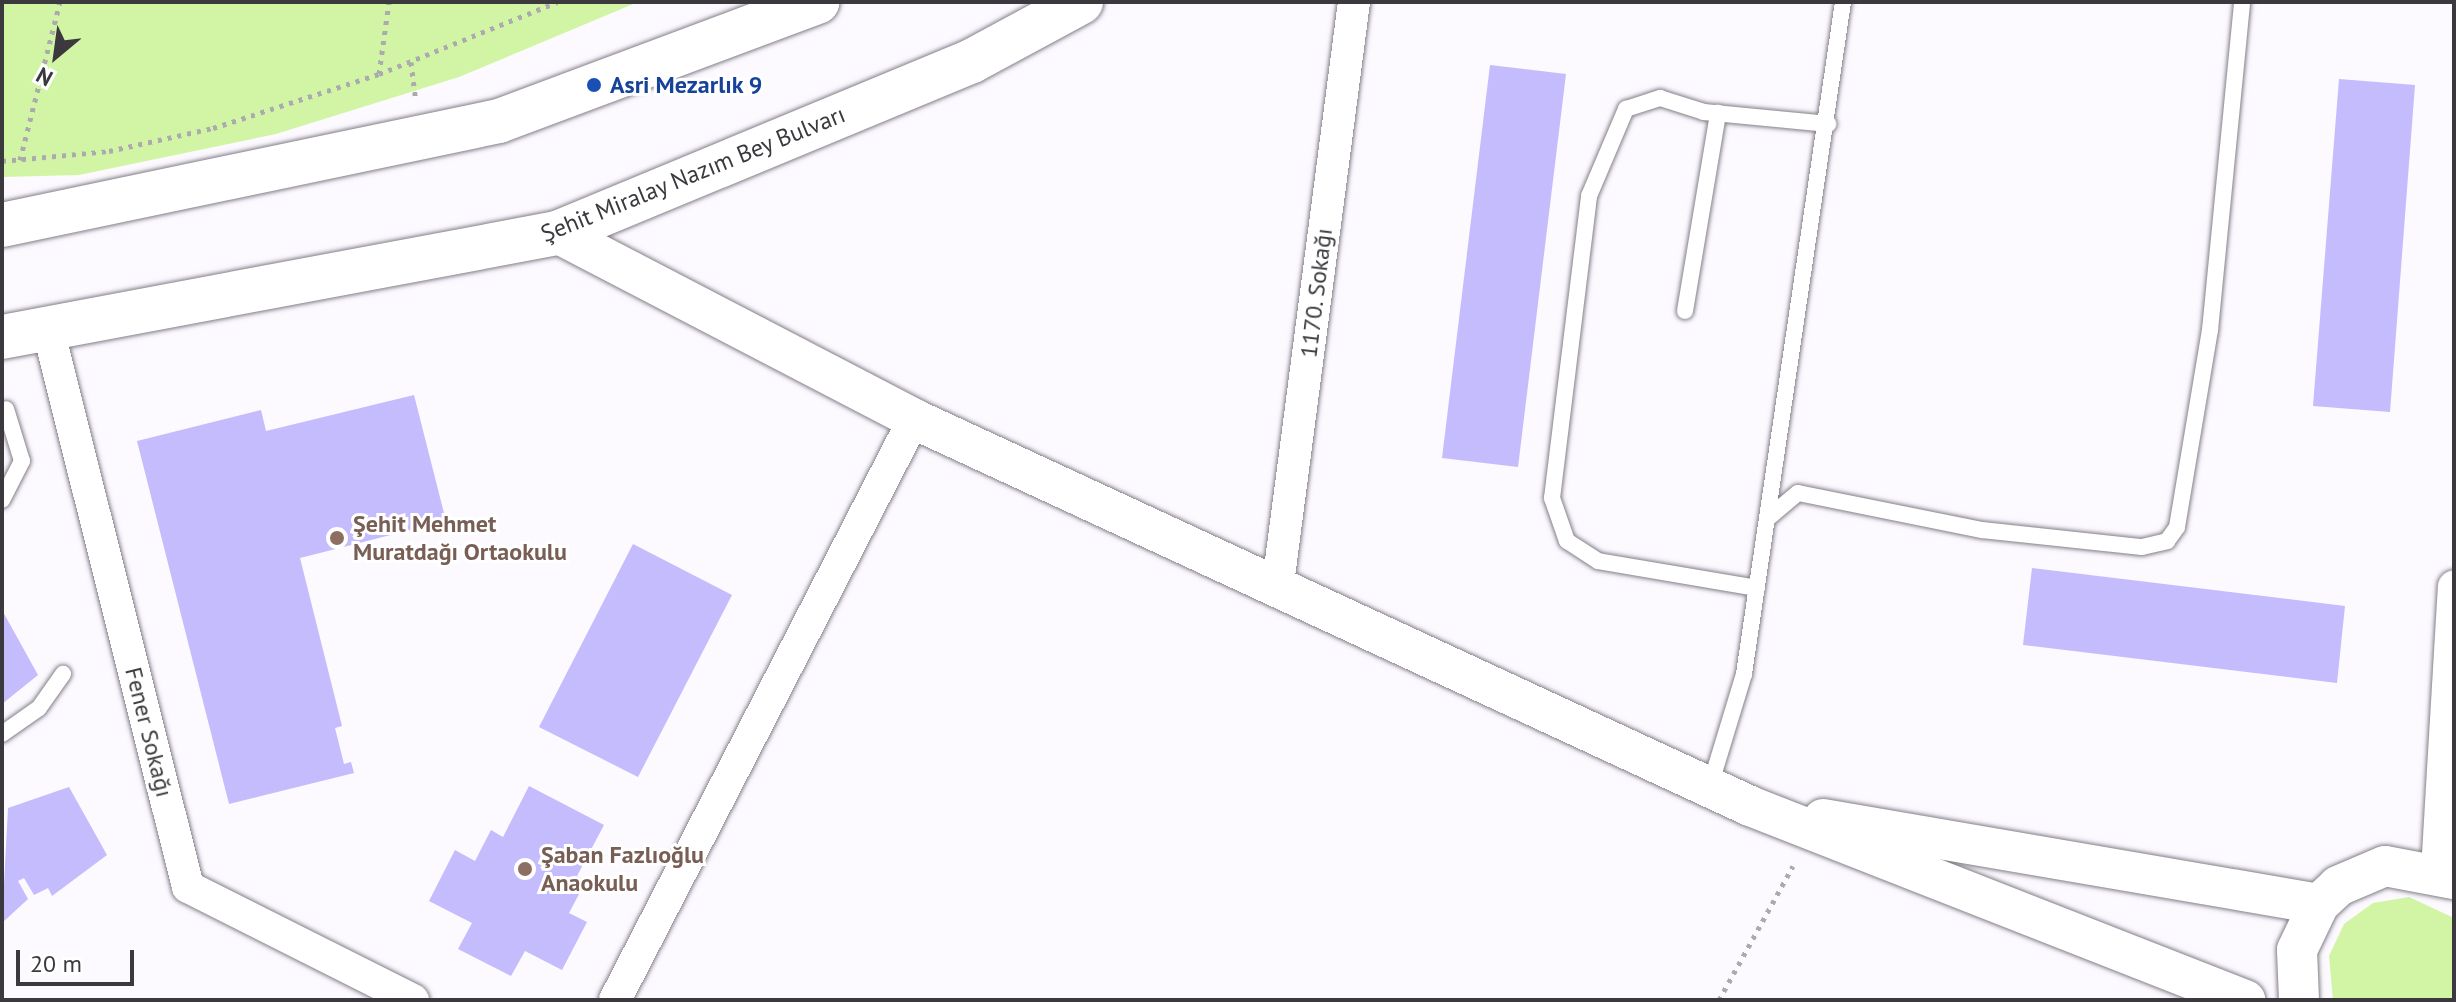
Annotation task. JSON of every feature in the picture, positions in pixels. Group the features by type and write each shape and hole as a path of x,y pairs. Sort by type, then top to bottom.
{"main road":[{"path":"2,225 499,121 817,2"},
{"name":"Şehit Miralay Nazım Bey Bulvarı","path":"2,337 49,333 557,233 972,61 1081,2"}],"street":[{"name":"1170. Sokağı","path":"1278,584 1354,2"},
{"path":"557,233 914,419 1278,584 1750,806 1811,833 2245,1000"},
{"name":"Fener Sokağı","path":"49,333 188,887 413,1000"},
{"path":"615,1000 914,419"},
{"path":"2299,1000 2297,950 2319,904 2361,873 2411,866 2445,875 2454,587"},
{"path":"1750,806 2319,904"}],"lane":[{"path":"1709,787 1744,674 1828,124 1843,2"},
{"path":"1768,518 1798,493 1982,530 2142,547 2167,541 2177,527 2210,330 2242,2"},
{"path":"1757,588 1598,561 1567,541 1552,498 1596,166 1626,109 1660,98 1718,113 1828,124"},
{"path":"1685,311 1718,113"},
{"path":"2,500 22,461 6,409"},
{"path":"2,734 39,708 63,674"}],"path":[{"path":"20,160 60,2"},
{"path":"379,74 389,2"},
{"path":"2,161 162,141 379,74 557,2"},
{"path":"1719,1000 1811,833"}],"green space":[{"path":"2,2 638,2 459,77 276,134 79,175 2,177"},
{"path":"2409,897 2454,918 2454,1000 2333,1000 2329,956 2344,924 2373,903"}],"building":[{"path":"1490,65 1566,74 1518,467 1442,458"},
{"path":"2339,79 2415,85 2390,412 2313,406"},
{"path":"414,395 446,521 300,558 342,726 335,728 344,764 351,762 354,773 229,804 137,441 261,410 266,431"},
{"path":"633,544 732,595 638,777 539,727"},
{"path":"2032,568 2345,606 2337,683 2023,645"},
{"path":"2,610 38,675 2,704"},
{"path":"529,786 604,825 577,876 586,881 569,913 587,922 562,970 525,951 511,976 458,949 472,923 429,901 455,850 475,861 491,830 503,837"},
{"path":"69,787 107,855 52,896 48,888 34,895 24,878 18,881 28,899 2,923 8,808"}],"place":[{"name":"Asri Mezarlık 9","path":"594,85"},
{"name":"Şehit Mehmet Muratdağı Ortaokulu","path":"337,538"},
{"name":"Şaban Fazlıoğlu Anaokulu","path":"525,869"}]}
